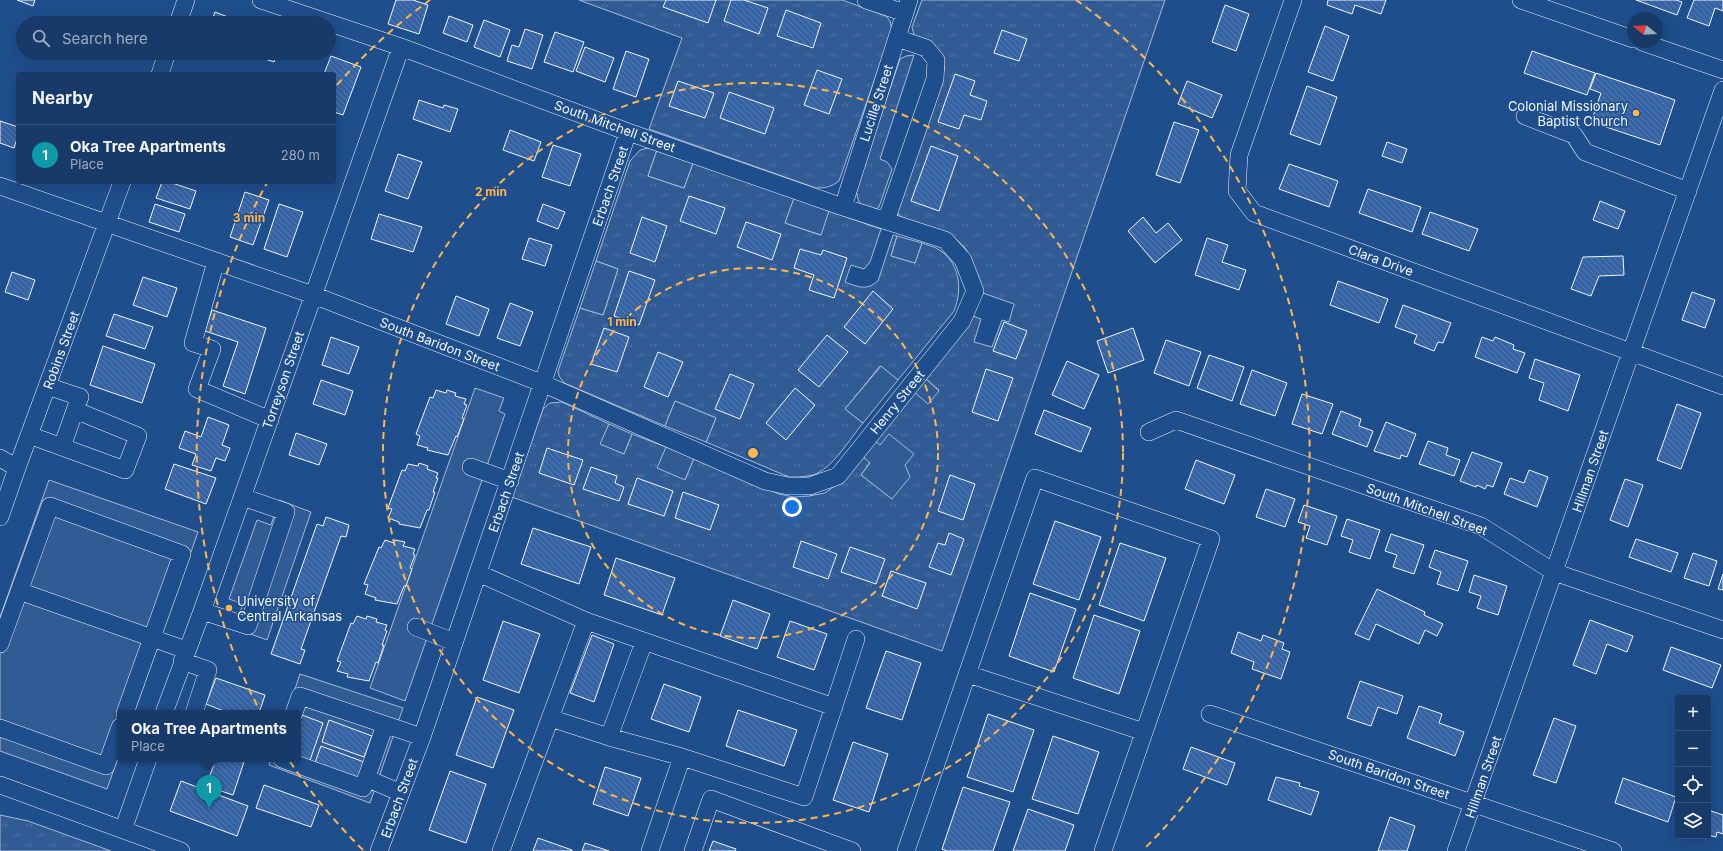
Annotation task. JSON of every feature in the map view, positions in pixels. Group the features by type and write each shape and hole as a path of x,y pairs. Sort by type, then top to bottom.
{"street":[{"path":"180,16 186,0"},
{"name":"South Mitchell Street","path":"260,0 308,16"},
{"path":"866,0 907,7"},
{"name":"Clara Drive","path":"1293,0 1239,155 1238,191 1254,213 1723,386"},
{"path":"1522,0 1627,37"},
{"name":"Lucille Street","path":"843,207 907,7"},
{"name":"South Mitchell Street","path":"336,25 401,47 628,132 843,207 946,240 963,260"},
{"path":"886,221 935,79 936,60 926,48 897,38"},
{"name":"Torreyson Street","path":"165,710 270,420 401,47"},
{"path":"1659,48 1723,70"},
{"path":"161,72 165,60"},
{"name":"Hillman Street","path":"1456,851 1723,90"},
{"path":"1526,116 1574,135 1585,152 1688,191"},
{"name":"Erbach Street","path":"379,851 422,737 544,384 628,132"},
{"name":"Robins Street","path":"0,518 121,184"},
{"name":"South Baridon Street","path":"0,186 313,295 544,384 765,481"},
{"name":"Henry Street","path":"765,481 788,486 810,486 838,476 962,321 975,291 963,260"},
{"path":"216,261 194,343 212,349 196,389 270,420"},
{"path":"47,386 80,397 62,447"},
{"path":"29,435 125,470 138,436 76,410"},
{"name":"South Mitchell Street","path":"1149,432 1176,420 1481,526 1554,572 1723,630"},
{"path":"0,458 17,468"},
{"path":"471,467 510,481"},
{"path":"906,851 1035,478 1211,539 1103,851"},
{"path":"202,611 248,626 286,512 242,497"},
{"path":"0,644 11,598 50,506 182,554 126,710"},
{"path":"478,574 586,621 834,707"},
{"path":"11,598 152,638 208,670 195,710"},
{"path":"501,851 586,621"},
{"path":"416,627 454,642"},
{"path":"550,718 610,737 682,757 804,797 856,639"},
{"path":"610,737 644,642"},
{"path":"968,674 1144,732"},
{"path":"295,710 300,696 422,737"},
{"name":"South Baridon Street","path":"1210,714 1474,802 1613,851"},
{"path":"290,762 363,788 386,725"},
{"path":"0,728 106,766 117,735"},
{"path":"650,851 682,757"},
{"path":"123,830 147,762"},
{"path":"366,778 401,793"},
{"path":"0,785 182,851"},
{"path":"693,851 711,799 852,851"}],"green space":[{"path":"579,0 842,0 886,16 890,21 892,30 839,181 828,187 816,188 649,129 682,38"},
{"path":"922,0 1165,0 942,651 512,497 543,409 550,403 562,402 609,424 601,444 624,454 632,434 666,447 685,480 694,458 779,494 794,497 809,496 825,493 840,482 862,456 870,462 861,475 892,499 880,446 875,441 913,391 939,390 925,378 973,316 981,319 974,342 992,347 1002,320 1009,322 1014,304 980,292 971,258 959,242 944,232 901,217 897,212 898,203 944,70 942,57 936,48 914,35 912,27"},
{"path":"914,55 880,159 887,162 892,169 879,207 874,210 860,204 856,189 900,59 906,56"},
{"path":"648,148 657,150 648,176 684,188 693,163 794,198 785,223 820,235 829,211 881,229 870,262 864,269 851,265 845,282 858,287 866,287 878,281 893,235 897,236 891,256 915,263 922,243 936,248 944,253 955,268 959,284 957,302 954,311 898,380 880,366 845,409 863,423 834,460 820,472 810,476 789,477 706,442 716,418 675,401 665,426 564,383 559,376 558,371 580,308 603,315 618,269 596,261 630,161 640,150"},
{"path":"0,815 28,821 111,851 0,851"}],"shaded area":[{"path":"657,150 693,163 684,188 648,176"},
{"path":"794,198 829,211 821,235 785,223"},
{"path":"897,236 922,243 915,263 891,256"},
{"path":"596,261 618,269 603,315 580,308"},
{"path":"881,366 898,380 863,423 845,409"},
{"path":"925,378 939,391 928,404 913,391"},
{"path":"475,388 504,398 499,411 505,414 405,701 370,688"},
{"path":"675,401 716,418 706,442 665,426"},
{"path":"609,424 632,434 624,454 600,444"},
{"path":"889,434 914,454 905,465 910,477 892,499 861,475 870,463 862,456 875,441 880,445"},
{"path":"666,447 694,458 685,480 657,468"},
{"path":"49,480 198,532 135,710 117,710 117,761 107,789 0,751 0,617"},
{"path":"279,500 311,512 267,640 234,628 243,604 229,599 257,520 271,525"},
{"path":"300,674 403,708 370,803 269,765 270,762 301,762 301,710 288,710"}],"building":[{"path":"17,0 35,0 33,6"},
{"path":"396,0 413,0 428,5 419,34 388,24"},
{"path":"666,0 716,0 708,23 663,7"},
{"path":"731,0 744,0 768,8 759,34 724,21"},
{"path":"1328,0 1386,0 1381,14 1355,5 1352,14 1327,5"},
{"path":"1636,0 1676,0 1682,2 1677,15"},
{"path":"1694,0 1723,0 1723,11 1715,8 1709,26 1687,18"},
{"path":"1225,5 1249,14 1236,51 1212,42"},
{"path":"786,10 821,23 813,48 777,36"},
{"path":"215,12 225,16 214,16"},
{"path":"449,16 473,25 467,42 443,33"},
{"path":"484,20 510,30 500,57 474,47"},
{"path":"1325,26 1349,36 1333,81 1308,72"},
{"path":"525,29 543,35 532,69 507,61 512,45 519,47"},
{"path":"1002,30 1027,39 1019,61 994,53"},
{"path":"555,32 584,42 573,72 544,62"},
{"path":"585,47 614,58 605,82 576,71"},
{"path":"626,51 649,59 636,97 613,89"},
{"path":"1532,51 1595,73 1587,95 1524,73"},
{"path":"336,58 361,67 343,115 336,113 336,72 325,72 329,60 336,60"},
{"path":"817,70 842,79 829,114 804,105"},
{"path":"1596,73 1675,100 1660,145 1591,122 1601,93 1590,89"},
{"path":"955,74 975,81 970,95 987,101 981,120 964,115 959,129 938,122"},
{"path":"678,81 714,93 705,118 669,106"},
{"path":"1187,81 1222,95 1212,118 1178,104"},
{"path":"1307,86 1337,97 1320,145 1290,134"},
{"path":"729,92 774,108 765,134 720,118"},
{"path":"419,100 443,108 444,105 458,109 450,132 413,119"},
{"path":"0,121 16,126 16,142 14,148 0,143"},
{"path":"1174,122 1199,130 1180,183 1156,175"},
{"path":"510,130 541,142 534,161 503,150"},
{"path":"1387,142 1407,149 1402,163 1382,156"},
{"path":"553,145 581,154 570,186 542,177"},
{"path":"931,146 958,156 939,211 911,201"},
{"path":"398,154 422,162 408,199 385,191"},
{"path":"1289,164 1338,181 1329,207 1279,189"},
{"path":"161,184 175,184 196,191 190,209 156,198"},
{"path":"1368,189 1421,207 1412,232 1359,213"},
{"path":"245,192 269,200 253,245 230,237"},
{"path":"689,196 725,208 716,234 680,221"},
{"path":"1600,201 1625,211 1618,229 1593,220"},
{"path":"155,204 185,214 179,232 149,222"},
{"path":"279,204 303,212 287,257 264,249"},
{"path":"543,204 565,212 558,229 537,221"},
{"path":"1430,212 1478,229 1469,251 1422,234"},
{"path":"379,214 422,227 413,252 371,239"},
{"path":"642,217 667,226 655,262 630,253"},
{"path":"1143,217 1156,233 1168,223 1182,240 1155,263 1128,231"},
{"path":"746,222 781,234 772,260 737,247"},
{"path":"529,238 552,245 545,266 522,259"},
{"path":"1207,238 1228,245 1222,262 1246,270 1239,290 1195,275"},
{"path":"800,249 821,255 823,250 847,258 834,298 809,290 814,275 794,268"},
{"path":"1623,256 1624,275 1599,276 1591,296 1571,289 1583,257"},
{"path":"629,271 655,280 639,325 614,316"},
{"path":"12,272 35,280 28,300 5,292"},
{"path":"143,277 177,288 167,317 133,305"},
{"path":"1338,281 1388,299 1379,323 1330,305"},
{"path":"873,291 893,309 865,344 844,327"},
{"path":"1692,292 1715,300 1705,328 1682,320"},
{"path":"456,296 489,309 479,336 446,324"},
{"path":"510,303 533,312 520,346 497,338"},
{"path":"1403,305 1451,323 1443,343 1438,342 1434,351 1414,343 1417,335 1395,327"},
{"path":"212,310 266,328 245,394 223,386 238,342 205,331"},
{"path":"114,314 153,327 145,349 106,336"},
{"path":"1004,322 1027,331 1016,359 993,351"},
{"path":"604,328 629,337 617,372 591,364"},
{"path":"1133,328 1144,360 1108,373 1097,341"},
{"path":"827,335 848,352 819,387 798,370"},
{"path":"331,337 359,347 349,374 322,365"},
{"path":"1482,337 1493,341 1495,337 1514,345 1513,349 1525,353 1517,373 1475,357"},
{"path":"1166,340 1201,352 1189,386 1154,373"},
{"path":"103,346 155,364 142,403 90,385"},
{"path":"658,352 683,362 668,397 644,387"},
{"path":"1209,355 1244,367 1232,401 1197,388"},
{"path":"1535,359 1580,375 1568,411 1539,400 1544,383 1529,378"},
{"path":"1067,361 1099,375 1084,409 1052,395"},
{"path":"986,369 1013,378 998,421 972,412"},
{"path":"1252,370 1287,383 1275,416 1240,404"},
{"path":"730,374 754,384 740,419 715,409"},
{"path":"321,380 353,391 345,415 313,404"},
{"path":"795,388 815,405 786,440 766,423"},
{"path":"436,390 446,393 447,390 456,393 455,396 466,399 464,404 467,405 462,418 464,419 448,455 427,450 428,448 417,445 420,436 416,434 430,397 433,398"},
{"path":"1302,394 1333,404 1322,434 1292,424"},
{"path":"1677,404 1701,413 1681,469 1657,460"},
{"path":"1044,410 1091,428 1081,452 1035,434"},
{"path":"1341,411 1361,419 1359,426 1373,431 1367,447 1332,434"},
{"path":"208,417 229,425 222,445 230,448 225,461 216,458 211,471 192,465 196,454 179,448 185,431 201,437"},
{"path":"1386,422 1416,434 1407,457 1401,455 1400,459 1374,451"},
{"path":"296,433 327,444 319,465 289,455"},
{"path":"1428,441 1448,448 1446,455 1460,460 1454,476 1419,464"},
{"path":"547,448 583,460 574,485 539,473"},
{"path":"1472,452 1502,463 1493,487 1487,485 1485,489 1477,485 1476,487 1460,481"},
{"path":"1196,460 1235,475 1224,504 1185,489"},
{"path":"419,463 428,466 427,469 438,473 436,478 438,478 433,492 435,492 429,510 427,510 420,528 399,524 399,522 388,518 392,509 388,508 402,470 405,471 408,464 418,466"},
{"path":"174,464 216,478 206,504 165,489"},
{"path":"591,467 617,476 615,483 624,487 619,501 583,489"},
{"path":"1529,470 1548,477 1537,507 1504,494 1510,478 1524,483"},
{"path":"950,475 975,484 963,520 938,511"},
{"path":"637,478 673,491 664,516 628,504"},
{"path":"1625,479 1643,485 1628,527 1610,520"},
{"path":"1266,489 1295,499 1285,527 1256,517"},
{"path":"683,492 719,505 710,530 675,518"},
{"path":"1304,505 1337,516 1327,545 1306,538 1310,526 1298,522"},
{"path":"326,517 349,525 346,537 341,536 301,649 305,650 300,664 271,654 317,524 323,526"},
{"path":"1347,519 1380,530 1370,559 1349,552 1353,540 1341,536"},
{"path":"1055,521 1101,537 1079,600 1033,584"},
{"path":"533,528 591,547 579,584 521,564"},
{"path":"949,533 964,539 951,575 929,567 938,543 945,545"},
{"path":"1391,534 1424,545 1414,574 1393,567 1397,555 1385,551"},
{"path":"1636,539 1678,553 1671,572 1629,557"},
{"path":"385,540 394,543 395,540 405,542 403,546 415,549 413,554 415,555 410,568 412,569 397,604 375,600 376,598 365,594 368,585 364,584 379,547 381,548"},
{"path":"801,541 837,554 828,579 793,567"},
{"path":"1120,543 1166,558 1144,621 1099,605"},
{"path":"850,547 885,559 876,584 841,572"},
{"path":"1435,550 1468,561 1458,591 1437,584 1441,572 1429,567"},
{"path":"1693,553 1717,561 1709,586 1684,578"},
{"path":"616,558 675,578 662,615 604,595"},
{"path":"891,571 926,583 917,609 882,596"},
{"path":"1723,574 1723,590 1718,589"},
{"path":"1474,575 1507,586 1498,615 1477,608 1481,596 1469,592"},
{"path":"1377,589 1425,612 1424,615 1443,624 1437,636 1425,630 1419,644 1376,624 1369,640 1355,634"},
{"path":"1030,593 1076,609 1054,672 1009,656"},
{"path":"733,600 770,614 757,649 720,636"},
{"path":"1094,615 1140,631 1119,694 1073,678"},
{"path":"357,616 366,619 367,616 377,619 376,622 387,625 385,630 387,631 382,645 384,645 378,663 376,662 369,681 347,677 348,674 337,671 341,662 337,661 351,623 353,624"},
{"path":"1590,620 1633,636 1627,652 1607,644 1596,674 1573,665"},
{"path":"503,621 540,634 519,693 483,680"},
{"path":"790,621 827,634 814,670 777,657"},
{"path":"1238,632 1261,641 1263,635 1284,643 1282,649 1290,652 1281,679 1252,669 1254,662 1231,653"},
{"path":"592,635 614,644 594,702 570,693"},
{"path":"1671,647 1721,665 1712,688 1663,670"},
{"path":"886,651 921,663 902,720 866,708"},
{"path":"216,678 265,695 260,710 221,710 206,704"},
{"path":"1360,681 1403,696 1397,714 1378,707 1371,726 1347,718"},
{"path":"664,684 701,697 689,732 651,719"},
{"path":"477,697 514,710 493,768 456,755"},
{"path":"1419,706 1442,714 1439,723 1464,732 1455,756 1407,738"},
{"path":"738,710 797,730 784,766 726,746"},
{"path":"988,714 1034,730 1013,792 967,777"},
{"path":"302,715 323,723 308,766 301,761"},
{"path":"1554,718 1576,726 1556,783 1533,775"},
{"path":"329,720 372,736 364,757 322,742"},
{"path":"1053,736 1099,752 1078,814 1032,799"},
{"path":"853,742 888,754 869,812 833,800"},
{"path":"321,746 364,762 356,783 313,768"},
{"path":"1191,747 1235,763 1227,785 1183,769"},
{"path":"215,762 244,762 233,795 206,786"},
{"path":"605,767 641,778 628,816 593,804"},
{"path":"450,771 486,784 466,843 429,830"},
{"path":"1276,777 1300,783 1299,786 1319,792 1311,815 1268,800"},
{"path":"1623,778 1675,797 1668,822 1615,803"},
{"path":"181,781 248,806 237,836 170,811"},
{"path":"264,785 319,805 311,827 256,808"},
{"path":"963,787 1010,802 993,851 947,851 942,849"},
{"path":"1028,809 1074,825 1065,851 1013,851"},
{"path":"1711,811 1723,815 1723,834 1717,832 1716,837 1711,836"},
{"path":"1390,817 1415,826 1407,851 1378,851"},
{"path":"538,838 572,850 572,851 533,851"},
{"path":"713,841 736,849 735,851 709,851"},
{"path":"585,843 609,851 582,851"}],"place":[{"name":"Colonial Missionary Baptist Church","path":"1636,113"},
{"name":"University of Central Arkansas","path":"229,608"},
{"name":"Oka Tree Apartments","path":"209,808"}]}
